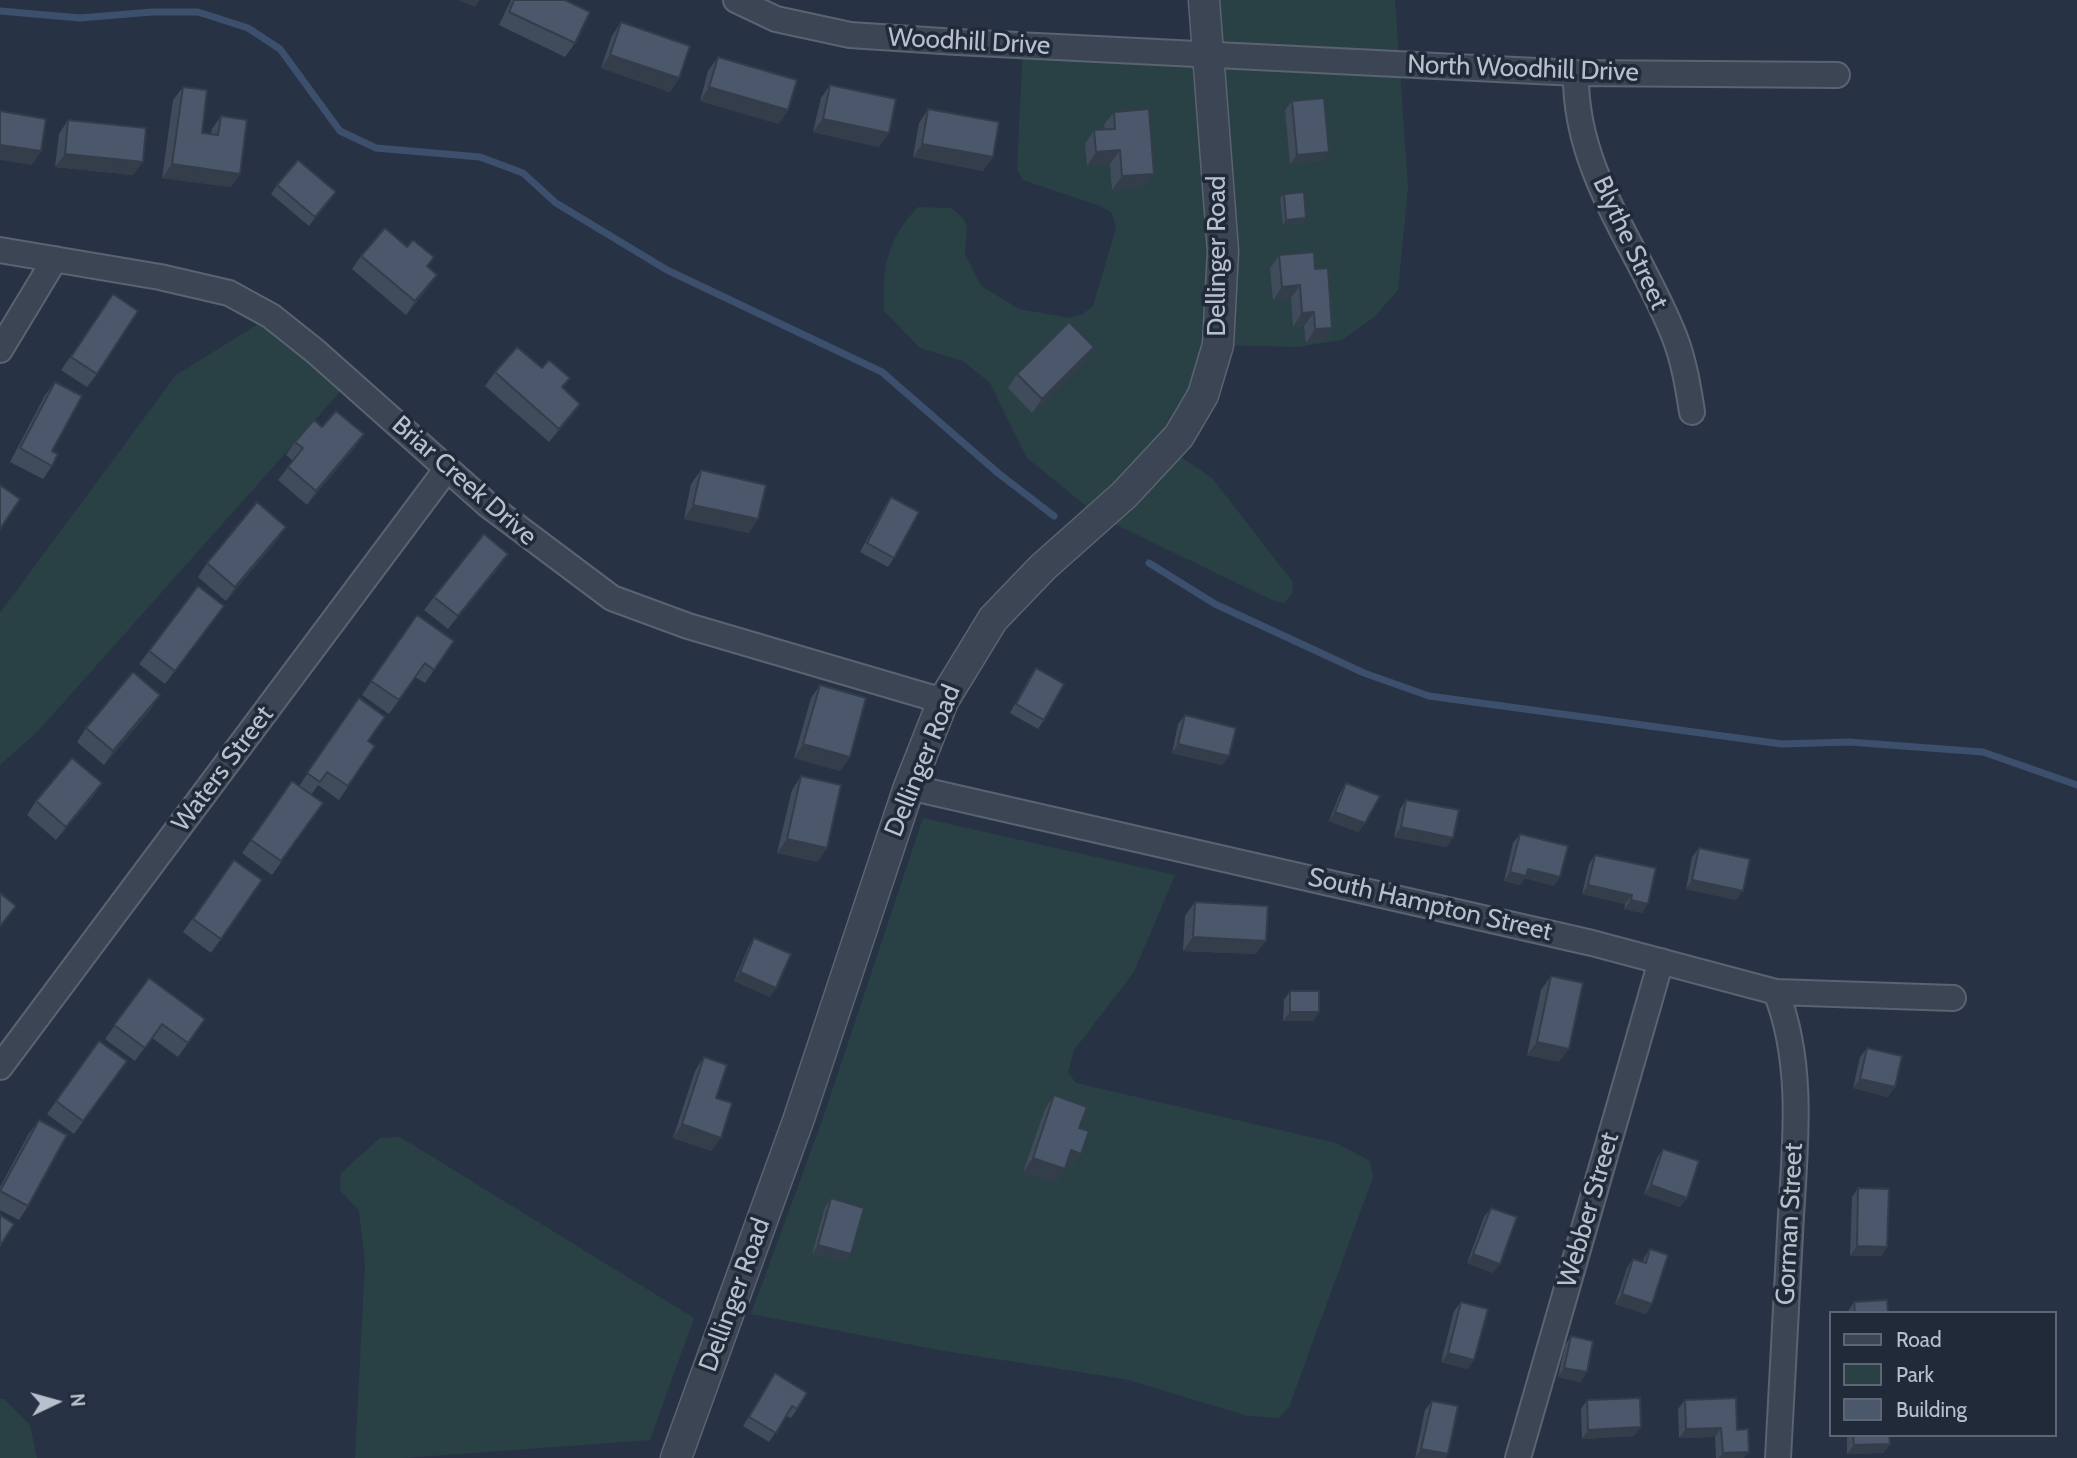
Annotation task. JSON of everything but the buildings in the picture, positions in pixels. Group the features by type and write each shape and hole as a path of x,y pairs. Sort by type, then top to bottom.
{"street":[{"name":"Woodhill Drive","path":"736,0 776,19 850,35 1209,56"},
{"name":"Dellinger Road","path":"676,1458 798,1121 909,786 943,701 993,619 1043,567 1124,495 1179,436 1203,395 1218,345 1223,251 1204,0"},
{"name":"North Woodhill Drive","path":"1209,56 1576,74 1837,75"},
{"name":"Blythe Street","path":"1576,74 1576,106 1583,137 1603,193 1675,337 1686,370 1692,412"},
{"name":"Briar Creek Drive","path":"0,250 160,277 229,293 271,316 315,351 446,470 555,559 612,598 688,626 943,701"},
{"path":"0,350 55,259"},
{"name":"Waters Street","path":"0,1068 446,470"},
{"name":"South Hampton Street","path":"909,786 1661,961 1776,992 1952,999"},
{"name":"Webber Street","path":"1518,1458 1661,961"},
{"name":"Gorman Street","path":"1776,992 1785,1014 1793,1062 1795,1128 1778,1458"}],"green space":[{"path":"1204,0 1395,0 1408,188 1398,290 1374,317 1342,340 1298,347 1218,345 1168,448 1212,478 1292,581 1293,592 1284,603 1272,600 1100,517 1027,458 990,383 963,361 920,348 884,311 884,280 889,254 899,231 918,207 951,208 963,218 967,227 965,254 981,286 1019,309 1070,318 1083,314 1093,306 1116,228 1112,213 1100,206 1023,180 1017,170 1023,44 1208,56"},
{"path":"271,316 354,376 39,730 0,765 0,613 176,375"},
{"path":"923,818 1175,875 1134,972 1074,1050 1068,1072 1076,1083 1336,1143 1370,1161 1373,1177 1289,1407 1279,1418 1248,1416 1125,1379 944,1351 751,1314 822,1121"},
{"path":"400,1137 694,1318 650,1440 405,1458 355,1458 365,1263 359,1211 340,1190 341,1173 380,1138"},
{"path":"0,1399 4,1399 30,1425 37,1458 0,1458"}],"waterway":[{"path":"0,11 80,18 152,12 198,12 248,28 280,49 340,131 376,148 480,157 523,173 556,203 667,270 882,372 998,473 1054,516"},
{"path":"1149,563 1215,604 1364,673 1429,696 1782,744 1849,742 1983,752 2077,785"}]}
